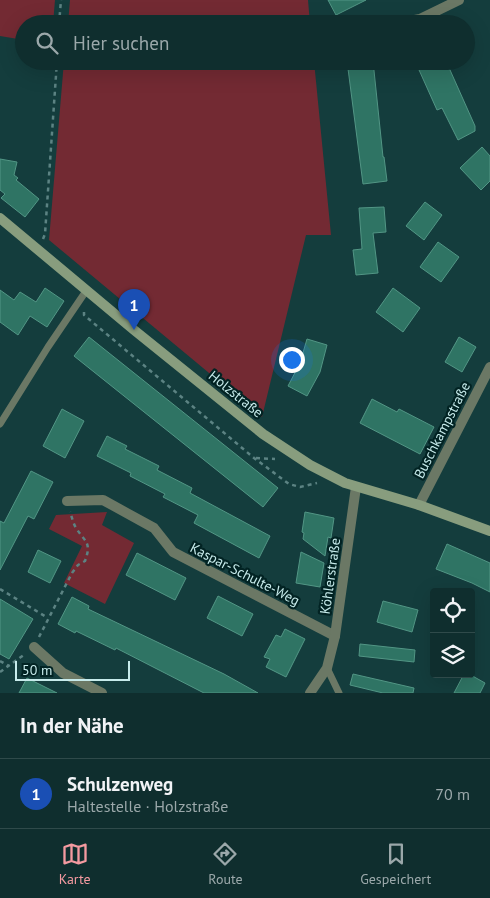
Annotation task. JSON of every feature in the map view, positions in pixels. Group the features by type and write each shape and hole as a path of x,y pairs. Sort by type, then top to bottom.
{"street":[{"path":"428,15 458,0"},
{"name":"Holzstraße","path":"0,218 86,291 263,434 328,476 356,487 419,505 490,531"},
{"name":"Buschkampstraße","path":"419,505 490,367"},
{"name":"Köhlerstraße","path":"310,693 326,668 335,636 356,487"},
{"name":"Kaspar-Schulte-Weg","path":"67,501 103,500 154,528 172,552 335,636"},
{"path":"34,647 63,673 102,693"}],"lane":[{"path":"0,424 48,347 86,291"},
{"path":"326,668 339,693"}],"path":[{"path":"60,15 61,0"},
{"path":"37,249 45,234 56,70"},
{"path":"80,302 84,315 254,458 289,484 300,488 315,484 328,476"},
{"path":"0,672 34,647 72,573 78,564 85,561 89,550 87,542 76,527 67,501"},
{"path":"0,589 48,618"},
{"path":"0,661 9,666"}],"shaded area":[{"path":"0,0 55,0 54,15 15,15 15,38 0,36"},
{"path":"70,0 308,0 309,15 69,15"},
{"path":"63,70 315,70 331,235 306,235 262,417 49,240"},
{"path":"107,512 102,525 134,543 105,604 64,583 82,546 49,529 56,515"}],"building":[{"path":"328,0 366,0 336,15"},
{"path":"348,70 374,70 387,181 363,184"},
{"path":"419,70 450,70 475,126 475,131 458,140 442,108 437,110"},
{"path":"482,147 490,156 490,181 481,190 460,168"},
{"path":"0,159 17,162 14,175 18,178 16,180 39,199 25,217 1,198 5,194 0,190"},
{"path":"425,202 442,215 424,240 406,226"},
{"path":"384,207 386,232 373,233 378,273 356,275 353,250 362,249 359,208"},
{"path":"438,242 459,257 441,282 420,267"},
{"path":"45,288 64,301 47,327 30,316 18,335 0,322 0,290 14,300 20,292 36,302"},
{"path":"393,288 420,308 403,332 376,312"},
{"path":"89,337 278,488 263,507 74,356"},
{"path":"459,337 476,347 462,372 445,362"},
{"path":"307,339 327,345 320,372 307,396 288,386 300,363"},
{"path":"372,399 397,412 399,409 434,427 420,454 360,423"},
{"path":"62,409 84,421 65,458 43,446"},
{"path":"107,436 127,446 125,449 159,466 157,470 192,488 190,493 270,536 259,558 194,523 198,515 163,497 165,494 130,476 131,473 97,456"},
{"path":"31,471 53,482 34,519 28,516 0,570 0,521 4,523"},
{"path":"305,512 334,518 331,538 328,537 325,556 303,539 304,533 302,532"},
{"path":"447,544 490,563 490,592 436,569"},
{"path":"38,550 61,561 50,583 28,572"},
{"path":"301,552 324,563 320,587 296,583"},
{"path":"137,553 186,578 175,600 126,575"},
{"path":"218,596 253,614 242,636 207,618"},
{"path":"72,597 89,606 88,609 224,674 258,693 204,693 116,648 115,650 76,631 75,633 58,624"},
{"path":"0,599 33,619 9,659 0,654"},
{"path":"383,601 418,610 412,632 377,622"},
{"path":"285,629 305,639 286,677 266,667 270,659 264,657 276,635 281,637"},
{"path":"360,644 415,650 414,662 359,656"},
{"path":"353,674 414,688 413,693 383,693 350,685"},
{"path":"475,677 485,683 480,693 454,693 462,678"},
{"path":"27,678 57,693 19,693"}],"place":[{"name":"Schulzenweg","path":"134,330"}]}
